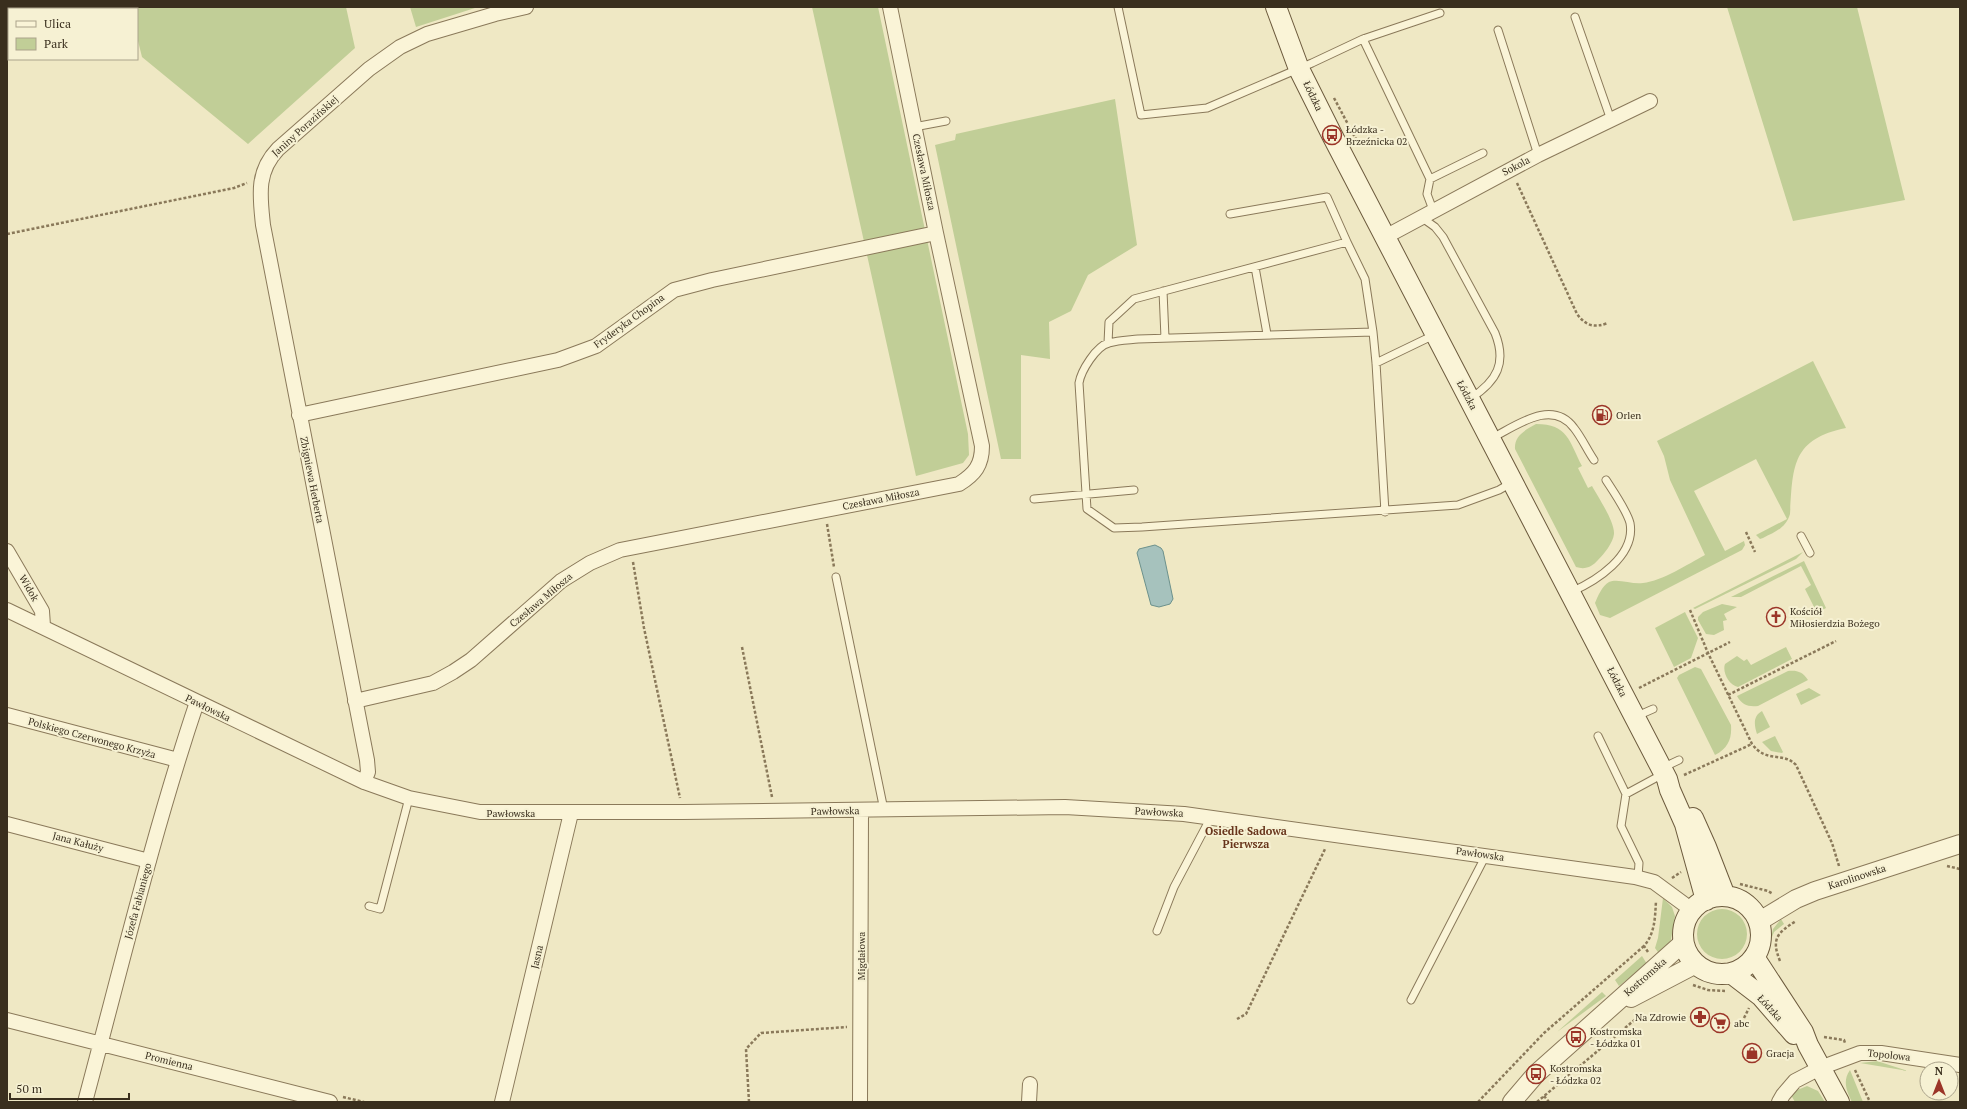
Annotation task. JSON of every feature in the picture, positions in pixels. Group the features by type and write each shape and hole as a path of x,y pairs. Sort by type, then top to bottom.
{"main road":[{"name":"Łódzka","path":"1276,7 1300,68 1469,400 1624,696 1644,713 1671,771 1675,787 1706,847 1715,897"},
{"name":"Łódzka","path":"1671,771 1670,790 1685,824 1697,869 1715,897"},
{"path":"1715,897 1740,901 1748,906 1758,922 1760,943 1754,957 1731,982 1724,974 1709,972 1696,964 1690,957 1684,942 1685,922 1715,897"},
{"name":"Łódzka","path":"1754,957 1804,1032 1814,1041 1820,1068 1839,1102"},
{"name":"Łódzka","path":"1731,982 1761,996 1792,1032 1814,1041"}],"street":[{"name":"Janiny Porazińskiej","path":"262,176 270,158 278,150 369,69 400,47 427,34 526,7"},
{"name":"Czesława Miłosza","path":"356,701 433,682 453,672 471,660 562,581 590,563 620,550 959,484 979,467 982,456 982,446 936,233 890,7"},
{"name":"Sokola","path":"1385,237 1538,155 1650,101"},
{"name":"Zbigniewa Herberta","path":"262,176 260,197 263,226 368,767 364,782"},
{"name":"Fryderyka Chopina","path":"299,416 564,359 586,351 601,343 674,290 712,280 936,233"},
{"name":"Widok","path":"7,551 42,611 43,626"},
{"name":"Pawłowska","path":"7,610 43,626 364,782 409,798 480,812 571,813 862,811 1065,807 1184,814 1638,877 1654,882 1663,887 1715,897"},
{"name":"Józefa Fabianiego","path":"85,1102 149,861 178,760 197,702"},
{"name":"Polskiego Czerwonego Krzyża","path":"7,715 178,760"},
{"name":"Migdałowa","path":"860,1102 862,811"},
{"name":"Jasna","path":"502,1102 571,813"},
{"name":"Jana Kałuży","path":"7,824 149,861"},
{"name":"Karolinowska","path":"1758,922 1805,895 1960,844"},
{"name":"Kostromska","path":"1512,1102 1536,1074 1684,942"},
{"name":"Kostromska","path":"1606,1012 1696,964"},
{"name":"Promienna","path":"7,1020 101,1043 292,1097 330,1102"},
{"name":"Topolowa","path":"1779,1102 1795,1081 1820,1068 1860,1053 1881,1053 1960,1065"},
{"path":"1030,1084 1030,1102"}],"lane":[{"path":"1118,7 1141,115 1207,108 1363,39 1440,13"},
{"path":"1575,17 1611,120"},
{"path":"1498,30 1538,155"},
{"path":"1363,39 1430,179 1426,194 1427,214 1443,237 1495,333 1500,347 1500,358 1497,370 1481,392 1469,400"},
{"path":"914,127 946,121"},
{"path":"1430,179 1484,153"},
{"path":"1230,214 1327,197 1365,279 1376,363 1384,512"},
{"path":"1108,343 1108,322 1134,299 1347,242"},
{"path":"1255,267 1267,334"},
{"path":"1163,291 1165,338"},
{"path":"1373,332 1165,338 1108,343 1085,366 1079,383 1087,509 1114,528 1384,512 1458,505 1499,490 1513,482"},
{"path":"1376,363 1436,334"},
{"path":"1490,439 1535,417 1546,414 1556,415 1566,420 1574,428 1594,460"},
{"path":"1571,593 1586,585 1614,563 1624,552 1630,537 1630,523 1606,480"},
{"path":"1034,499 1134,490"},
{"path":"1800,536 1810,553"},
{"path":"836,578 884,810"},
{"path":"1598,736 1626,794 1621,826 1639,863 1638,877"},
{"path":"1626,794 1671,771"},
{"path":"369,906 380,909 409,798"},
{"path":"1157,931 1174,887 1211,817"},
{"path":"1412,1000 1486,855"}],"path":[{"path":"1511,169 1577,314 1583,322 1592,327 1608,323"},
{"path":"7,234 234,188 262,176"},
{"path":"824,510 836,578"},
{"path":"1746,532 1755,552"},
{"path":"631,548 644,628 683,812"},
{"path":"1690,610 1708,653 1752,744 1764,755 1786,758 1796,765 1832,844 1842,882"},
{"path":"1728,695 1836,641"},
{"path":"1624,696 1730,642"},
{"path":"742,647 775,811"},
{"path":"1671,771 1752,744"},
{"path":"1237,1019 1246,1014 1256,994 1327,845 1329,833"},
{"path":"1478,1102 1544,1034 1644,946 1651,938 1657,895 1673,876 1682,871 1697,869"},
{"path":"1715,897 1768,891 1776,897 1792,923"},
{"path":"1780,963 1774,948 1776,938 1781,931 1798,919"},
{"path":"1644,946 1657,966"},
{"path":"1691,985 1708,990 1731,982"},
{"path":"1744,1018 1750,1004 1761,996"},
{"path":"1537,1102 1647,1009"},
{"path":"749,1102 746,1049 761,1033 860,1026"},
{"path":"1814,1041 1844,1040 1858,1078 1870,1102"},
{"path":"1544,1096 1549,1102"}],"green space":[{"path":"346,7 355,48 248,144 142,57 138,41 138,8 130,8"},
{"path":"410,7 478,7 416,27"},
{"path":"812,7 878,7 968,434 969,455 963,463 916,476"},
{"path":"1727,7 1857,7 1905,200 1793,221"},
{"path":"1115,99 1137,245 1088,275 1071,311 1049,322 1050,359 1021,355 1021,459 1001,459 935,145 955,140 956,134"},
{"path":"1813,361 1846,428 1828,433 1814,440 1805,448 1798,458 1792,483 1790,514 1786,523 1780,529 1763,538 1760,539 1756,535 1787,519 1756,459 1694,491 1725,551 1744,541 1745,545 1742,550 1610,618 1600,615 1595,603 1602,589 1609,582 1650,582 1675,572 1705,555 1670,480 1664,456 1657,441"},
{"path":"1536,424 1555,427 1566,436 1582,466 1578,468 1588,488 1592,486 1612,523 1614,534 1610,545 1603,555 1591,566 1582,568 1576,567 1515,449 1516,440 1518,437 1524,431"},
{"path":"1803,552 1796,559 1695,609 1693,608"},
{"path":"1804,561 1826,608 1817,613 1805,589 1811,585 1801,566 1741,597 1731,597"},
{"path":"1722,604 1737,607 1724,614 1727,620 1723,621 1724,630 1714,635 1706,634 1698,620 1698,617 1703,612"},
{"path":"1685,612 1698,638 1691,658 1674,667 1655,628"},
{"path":"1786,647 1792,659 1738,687 1729,681 1725,674 1725,664 1737,656 1744,661 1747,659 1751,665"},
{"path":"1695,667 1701,669 1731,725 1731,735 1728,743 1715,755 1677,678 1679,675"},
{"path":"1788,671 1800,672 1808,680 1758,706 1746,705 1741,702 1737,696"},
{"path":"1809,688 1821,695 1801,705 1796,694"},
{"path":"1762,711 1770,727 1757,734 1755,721 1757,715"},
{"path":"1775,736 1783,752 1782,753 1771,751 1762,742"},
{"path":"1663,898 1672,907 1675,916 1670,945 1660,955 1655,948 1658,938"},
{"path":"1722,909 1731,911 1742,920 1747,934 1745,943 1736,954 1722,959 1713,957 1702,948 1697,934 1699,925 1708,914"},
{"path":"1781,919 1784,924 1774,932 1770,942 1773,929"},
{"path":"1642,956 1647,964 1619,986 1615,980"},
{"path":"1602,992 1606,996 1557,1032"},
{"path":"1880,1062 1908,1071 1860,1063"},
{"path":"1850,1070 1863,1102 1852,1102 1848,1094 1846,1078"},
{"path":"1807,1086 1818,1091 1825,1102 1795,1102 1791,1095 1795,1091"}],"water":[{"path":"1155,545 1163,551 1173,599 1170,604 1159,607 1151,605 1137,553 1139,549"}],"place":[{"name":"Łódzka - Brzeźnicka 02","path":"1332,135"},
{"name":"Orlen","path":"1602,415"},
{"name":"Kościół Miłosierdzia Bożego","path":"1776,617"},
{"name":"Na Zdrowie","path":"1700,1017"},
{"name":"abc","path":"1720,1023"},
{"name":"Kostromska - Łódzka 01","path":"1576,1037"},
{"name":"Gracja","path":"1752,1053"},
{"name":"Kostromska - Łódzka 02","path":"1536,1074"}],"district":[{"name":"Osiedle Sadowa Pierwsza","path":"1246,837"}]}
